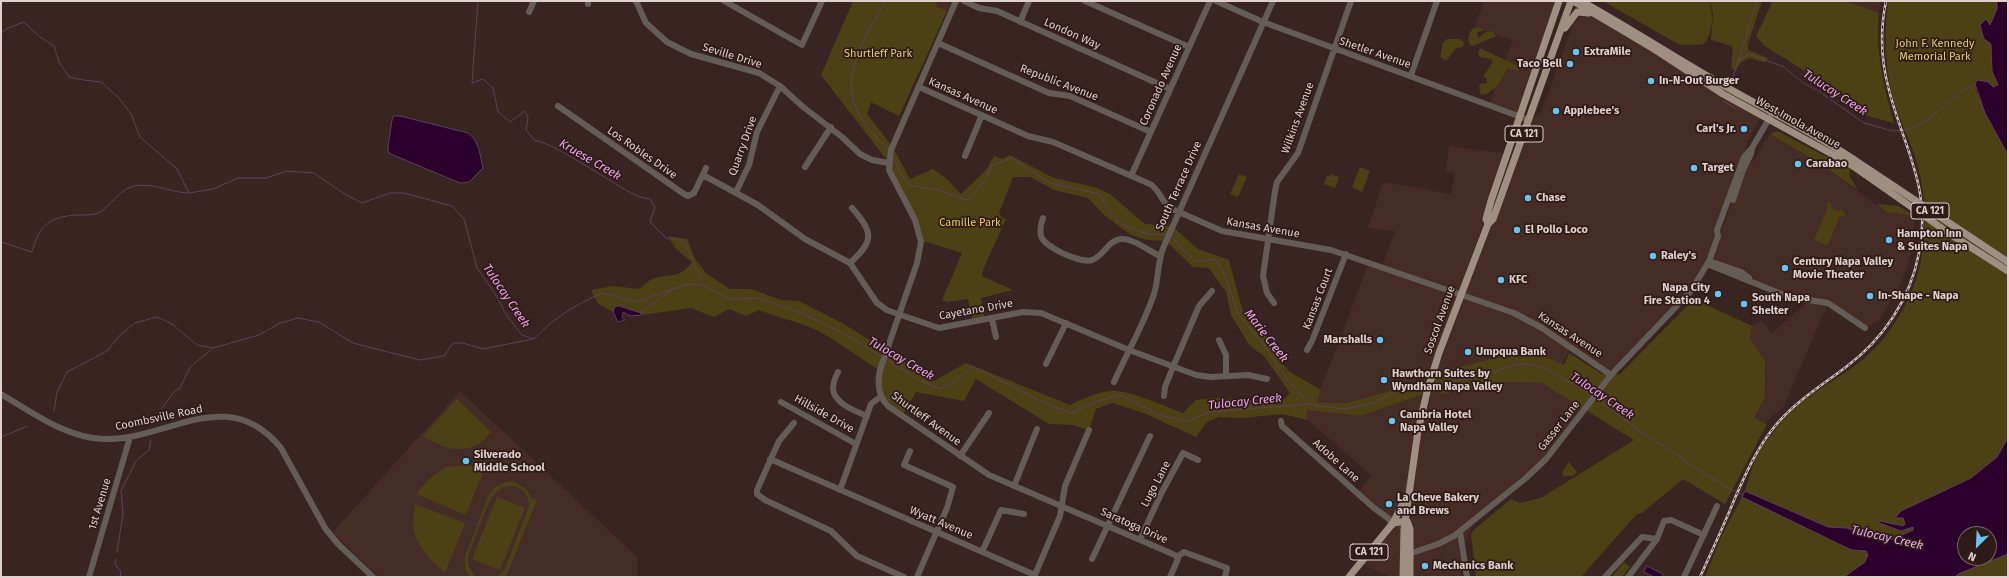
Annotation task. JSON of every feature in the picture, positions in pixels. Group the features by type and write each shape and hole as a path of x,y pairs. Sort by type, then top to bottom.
{"main road":[{"name":"Soscol Avenue","path":"1488,224 1486,219 1491,201 1559,1"},
{"name":"Soscol Avenue","path":"1403,577 1404,529 1407,521 1418,431 1430,380 1488,224 1493,219 1572,1"},
{"name":"West Imola Avenue","path":"1572,1 1679,62 1825,140 1851,162 1950,234 2008,271"},
{"name":"West Imola Avenue","path":"1582,1 1616,20 1679,62 1723,94 1851,162 2008,262"},
{"path":"1589,1 1616,20"},
{"name":"CA 121","path":"1560,32 1566,27 1571,18 1577,12 1598,17"},
{"path":"1391,526 1402,505 1409,499"},
{"name":"Soscol Avenue","path":"1407,521 1410,529 1410,577"},
{"path":"1391,526 1397,522 1407,521"},
{"name":"CA 121","path":"1349,577 1391,526"}],"street":[{"path":"529,12 534,1"},
{"name":"Seville Drive","path":"636,1 646,22 667,42 691,54 749,69 780,86 802,106 831,127 860,154 872,160 889,163"},
{"path":"724,1 802,46 822,1"},
{"path":"889,163 893,144 956,1"},
{"name":"London Way","path":"964,1 980,8 997,11 1170,89"},
{"path":"1020,22 1029,1"},
{"path":"1085,1 1189,47"},
{"name":"Coronado Avenue","path":"1131,176 1210,1"},
{"name":"Shetler Avenue","path":"1216,1 1263,22 1334,49 1411,75 1529,120"},
{"name":"South Terrace Drive","path":"1114,382 1154,292 1160,256 1170,231 1273,1"},
{"name":"Wilkins Avenue","path":"1274,303 1267,293 1263,276 1269,240 1272,203 1277,182 1298,153 1350,1"},
{"path":"1411,75 1437,1"},
{"name":"Republic Avenue","path":"938,44 1049,93 1070,96 1151,132"},
{"name":"Quarry Drive","path":"736,192 749,165 757,131 780,86"},
{"name":"Kansas Avenue","path":"918,87 1028,136 1053,142 1155,187 1164,204 1222,231 1346,254 1528,319 1611,375"},
{"name":"Los Robles Drive","path":"558,106 688,196 694,193 706,168"},
{"name":"Gasser Lane","path":"1409,554 1442,542 1460,532 1526,478 1546,459 1611,375 1691,291 1708,262 1718,236 1717,230 1740,165 1747,151 1752,148 1773,112"},
{"path":"965,156 982,115"},
{"path":"805,167 831,127"},
{"name":"Shurtleff Avenue","path":"889,163 889,170 915,220 921,242 921,251 880,370 878,385 880,397 888,406 989,475 1062,506"},
{"name":"Cayetano Drive","path":"703,175 766,210 805,239 850,263 877,303 887,310 900,315 939,328 1023,312 1034,312 1049,315 1129,350 1196,375 1211,377 1248,375 1268,379"},
{"path":"850,263 866,246 868,237 865,226 852,208"},
{"path":"1043,218 1041,236 1045,243 1076,258 1091,260 1100,254 1112,241 1119,239 1134,242 1160,256"},
{"name":"Kansas Court","path":"1307,350 1312,341 1346,254"},
{"path":"1708,262 1741,272 1753,281 1790,297 1828,302 1865,328"},
{"path":"1164,396 1165,387 1199,306 1212,291"},
{"path":"992,319 996,337"},
{"path":"1046,364 1066,323"},
{"path":"1219,340 1226,355 1226,375"},
{"path":"838,372 833,388 838,400 847,407 866,416"},
{"name":"Coombsville Road","path":"1,394 68,432 103,439 130,437 187,420 215,416 239,418 259,427 281,448 325,528 338,544 373,577"},
{"path":"840,490 871,404 880,397"},
{"name":"Hillside Drive","path":"781,402 856,444"},
{"path":"960,456 989,413"},
{"name":"Adobe Lane","path":"1281,421 1282,426 1382,515 1389,519 1391,526"},
{"path":"794,423 782,437 770,459 756,490 759,497 831,531 857,556 904,577"},
{"path":"1014,486 1037,429"},
{"path":"1034,576 1060,516 1070,474 1089,430"},
{"path":"1092,559 1109,526 1150,436"},
{"name":"1st Avenue","path":"89,577 130,437"},
{"path":"910,451 904,465 953,487 937,533 917,577"},
{"name":"Lugo Lane","path":"1140,539 1162,492 1183,453 1198,460"},
{"name":"Wyatt Avenue","path":"770,459 1034,576"},
{"name":"Saratoga Drive","path":"1062,506 1140,539 1177,557 1170,577"},
{"path":"1684,577 1717,506"},
{"path":"982,552 1001,510 1024,514"},
{"path":"1628,577 1657,538 1664,521 1671,520 1704,535"},
{"path":"1460,532 1467,577"},
{"path":"1605,577 1642,537 1657,538"},
{"path":"1177,557 1184,552 1227,568 1225,577"}],"shaded area":[{"path":"938,1 952,1 948,11 935,6"},
{"path":"1484,1 1559,1 1521,116 1489,104 1513,40 1475,28"},
{"path":"1846,1 1880,1 1879,13"},
{"path":"1997,1 2008,1 2008,155 1985,113 1975,84 1977,80 1988,82 1993,87 1998,85 1992,71 1991,44 1984,39 1980,25 1986,19 1990,25 1997,9"},
{"path":"1586,13 1762,116 1749,137 1744,157 1705,262 1689,290 1611,375 1571,347 1562,364 1547,357 1436,373 1529,120 1541,113 1574,22 1582,17 1586,17"},
{"path":"394,116 400,116 468,133 477,144 483,168 469,182 460,183 393,155 388,152 388,147 392,120"},
{"path":"1770,134 1819,163 1886,212 1915,216 1911,252 1906,270 1901,283 1879,321 1865,328 1828,303 1784,406 1765,423 1754,418 1765,397 1766,383 1765,361 1750,338 1752,326 1761,321 1772,333 1810,300 1797,299 1711,261 1743,170 1754,160"},
{"path":"1449,146 1508,154 1427,381 1346,403 1316,402 1369,262 1382,266 1395,231 1368,228 1383,182 1451,194 1455,173 1446,172"},
{"path":"619,306 641,313 642,315 630,316 623,312 622,318 625,320 618,322 613,312 615,307"},
{"path":"1506,382 1542,383 1586,408 1546,459 1479,515 1459,551 1462,577 1410,577 1410,537 1413,492 1421,435 1430,403 1430,391 1443,394"},
{"name":"Silverado Middle School","path":"460,391 637,557 637,577 379,577 343,543 333,532"},
{"path":"1424,394 1406,495 1393,523 1405,521 1403,577 1391,577 1360,563 1392,524 1358,494 1371,475 1308,420 1307,410 1360,416"},
{"path":"2008,438 2008,554 1997,558 1997,526 1957,526 1957,566 1978,566 1958,574 1955,577 1844,577 1865,562 1868,555 1866,551 1852,550 1742,497 1745,491 1828,527 1847,528 1879,540 1894,539 1913,530 1913,527 1901,531 1879,523 1880,521 1903,526 1905,524 1903,518 1895,518 1901,511 1971,478 1997,457"},
{"path":"1647,566 1663,574 1662,577 1654,577 1644,572"}],"green space":[{"path":"853,1 938,1 936,6 947,11 899,116 871,102 867,114 892,146 910,179 933,169 947,179 961,194 986,170 994,156 1002,159 1010,155 1054,178 1094,187 1110,194 1145,224 1172,226 1198,249 1229,260 1243,312 1267,337 1280,361 1290,372 1321,390 1317,402 1346,403 1427,381 1424,394 1360,416 1307,410 1308,420 1282,414 1243,418 1218,417 1207,422 1196,437 1144,413 1112,403 1096,409 1089,430 1073,425 1049,424 976,379 964,401 916,392 902,416 882,400 880,370 821,332 812,328 759,310 746,316 729,309 714,317 691,308 642,315 629,309 615,307 613,312 598,304 591,290 613,286 639,289 653,279 684,271 692,262 676,249 668,236 687,239 695,259 707,274 730,289 751,289 781,300 799,301 844,324 934,381 966,363 1070,405 1100,393 1118,391 1183,413 1196,400 1213,398 1282,401 1290,393 1264,356 1250,346 1231,315 1226,292 1209,268 1193,267 1166,241 1147,240 1131,235 1104,215 1088,198 1054,190 1030,177 1013,177 999,213 1001,217 1006,219 983,270 982,276 1013,290 981,298 985,320 973,323 968,299 947,302 942,300 962,253 927,242 921,242 889,163 821,75"},
{"path":"1603,1 1709,1 1712,12 1711,29 1704,44 1678,44"},
{"path":"1710,1 1762,1 1748,44 1748,50 1768,58 1765,62 1749,58 1740,63 1736,70 1732,69 1732,46 1711,40 1713,13"},
{"path":"1773,1 1846,1 1879,13 1879,55 1894,123 1868,116 1828,89 1819,80 1765,46 1756,36"},
{"name":"John F. Kennedy Memorial Park","path":"1888,1 1997,1 1997,9 1990,25 1980,25 1984,39 1991,44 1992,71 1998,85 1994,88 1975,89 2008,155 2008,438 1997,457 1971,478 1901,511 1895,517 1903,518 1906,524 1903,526 1880,521 1891,528 1913,527 1913,530 1894,539 1879,540 1847,528 1829,527 1745,491 1758,454 1781,422 1797,406 1853,367 1875,348 1885,337 1902,311 1915,283 1924,238 1925,223 1923,193 1917,163 1894,101 1888,74 1886,22"},
{"path":"1474,28 1482,28 1483,31 1477,32 1478,38 1486,32 1493,31 1496,36 1473,46 1470,45 1469,36 1470,32"},
{"path":"1447,39 1460,39 1464,42 1463,47 1456,48 1446,61 1440,57 1443,43"},
{"path":"1480,48 1520,67 1518,71 1507,68 1498,85 1486,94 1481,95 1479,88 1480,84 1487,83 1486,78 1483,76 1493,62 1491,59 1480,57 1478,54"},
{"path":"1777,131 1823,155 1853,167 1849,172 1850,177 1858,190 1819,163 1770,134"},
{"path":"1360,167 1370,171 1362,192 1352,187"},
{"path":"1239,174 1247,177 1238,197 1230,194"},
{"path":"1331,174 1339,177 1335,188 1324,184 1327,175 1330,177"},
{"path":"1829,202 1832,204 1831,207 1839,212 1840,209 1845,213 1844,217 1840,216 1828,245 1826,245 1814,240 1828,207 1826,206"},
{"path":"1877,204 1898,206 1915,216 1886,212"},
{"path":"1694,299 1752,326 1750,338 1765,361 1765,397 1754,418 1767,424 1725,504 1683,479 1642,513 1637,514 1581,577 1476,577 1471,534 1475,529 1511,499 1520,503 1541,498 1634,440 1542,383 1506,382 1443,394 1430,391 1436,373 1504,356 1547,357 1564,365 1569,353 1602,374 1620,374"},
{"path":"457,399 491,432 483,441 470,448 449,448 423,436"},
{"path":"1569,462 1577,472 1573,476 1563,476 1562,472"},
{"path":"465,465 485,467 466,515 416,494 429,479 446,467"},
{"path":"507,482 515,482 527,490 532,499 537,500 506,577 498,577 505,569 529,506 528,498 525,494 519,488 513,486 504,487 496,492 480,523 468,557 469,567 476,577 470,577 465,569 465,557 488,496 493,489 499,485"},
{"path":"497,497 525,508 500,570 472,559"},
{"path":"1742,497 1852,550 1866,551 1868,555 1865,562 1844,577 1705,577 1722,535"},
{"path":"415,504 465,523 445,573 429,558 420,546 414,532 413,525"},
{"path":"2008,554 2008,577 1955,577 1958,574 1978,566 1997,566 1997,558"},
{"path":"1624,562 1630,567 1622,577 1612,577"}],"waterway":[{"name":"Kruese Creek","path":"478,1 472,83 483,79 493,88 498,112 510,122 525,111 528,118 526,130 535,141 542,142 553,147 635,195 650,199 655,207 650,222 667,239 674,239 683,242 701,275 702,284"},
{"name":"Marie Creek","path":"885,1 858,54 852,84 852,97 863,122 887,148"},
{"name":"Tulucay Creek","path":"1739,59 1757,1"},
{"name":"Tulocay Creek","path":"1,34 6,29 24,22 40,37 54,46 59,62 69,77 101,82 119,98 131,114 140,137 177,169 189,193 213,189 238,178 266,178 287,171 314,173 343,193 362,203 390,193 404,193 452,206 464,219 477,268 496,295 507,316 522,335 534,339 557,318 602,293 636,302 687,284 702,285 730,299 762,298 803,314 843,333 881,356"},
{"name":"Tulucay Creek","path":"1730,84 1739,60 1749,54 1784,67 1803,83 1820,92 1864,123 1893,131 1905,130 1919,125 1974,84"},
{"name":"Tulucay Creek","path":"1723,101 1735,108"},
{"name":"Marie Creek","path":"895,161 900,172 909,185 938,190 967,200 983,183 992,166 1012,158 1050,183 1100,194 1109,211 1129,228 1144,233 1167,234"},
{"path":"1,242 32,252 40,232 53,220 67,216 95,214 108,206 126,189 138,185 152,186 188,193"},
{"name":"Marie Creek","path":"1171,235 1184,251 1196,262 1215,259 1222,269 1239,315 1262,342 1287,379 1309,404"},
{"path":"641,313 671,290"},
{"path":"54,411 57,392 67,372 107,351 120,335 135,323 157,317 172,324 197,345 213,348 259,335 280,323 298,318 319,322 353,343 420,360 444,356 453,343 463,343 483,349 533,339"},
{"path":"162,408 174,392 180,388 190,367 212,349"},
{"name":"Tulocay Creek","path":"886,359 919,380 940,389 956,381 972,366 1044,403 1072,413 1095,402 1121,395 1159,415 1187,421 1210,412 1309,404 1343,409 1371,404 1403,388 1425,385"},
{"name":"Tulocay Creek","path":"1432,384 1481,377 1513,365 1530,364 1548,369 1551,373 1592,395"},
{"name":"Tulocay Creek","path":"1596,398 1641,432 1694,467 1743,495"},
{"path":"1,437 28,426"},
{"path":"117,552 123,514 121,491 136,461 149,450 151,440"},
{"path":"116,559 115,564 121,572 120,577"}],"railway":[{"path":"1700,577 1748,470 1757,452 1769,434 1791,409 1846,367 1872,344 1883,331 1902,302 1915,270 1922,230 1922,208 1919,188 1909,150 1895,111 1884,68 1882,34 1886,1"}],"place":[{"name":"ExtraMile","path":"1576,52"},
{"name":"Taco Bell","path":"1570,64"},
{"name":"In-N-Out Burger","path":"1651,81"},
{"name":"Applebee's","path":"1556,111"},
{"name":"Carl's Jr.","path":"1744,129"},
{"name":"Carabao","path":"1798,164"},
{"name":"Target","path":"1694,168"},
{"name":"Chase","path":"1528,198"},
{"name":"El Pollo Loco","path":"1517,230"},
{"name":"Hampton Inn & Suites Napa","path":"1889,240"},
{"name":"Raley's","path":"1653,256"},
{"name":"Century Napa Valley Movie Theater","path":"1785,268"},
{"name":"KFC","path":"1501,280"},
{"name":"Napa City Fire Station 4","path":"1718,294"},
{"name":"In-Shape - Napa","path":"1870,296"},
{"name":"South Napa Shelter","path":"1744,304"},
{"name":"Marshalls","path":"1380,340"},
{"name":"Umpqua Bank","path":"1468,352"},
{"name":"Hawthorn Suites by Wyndham Napa Valley","path":"1384,380"},
{"name":"Cambria Hotel Napa Valley","path":"1392,421"},
{"name":"Silverado Middle School","path":"466,461"},
{"name":"La Cheve Bakery and Brews","path":"1389,504"},
{"name":"Mechanics Bank","path":"1425,566"}],"park label":[{"name":"Shurtleff Park","path":"878,54"},
{"name":"Camille Park","path":"970,223"}]}
